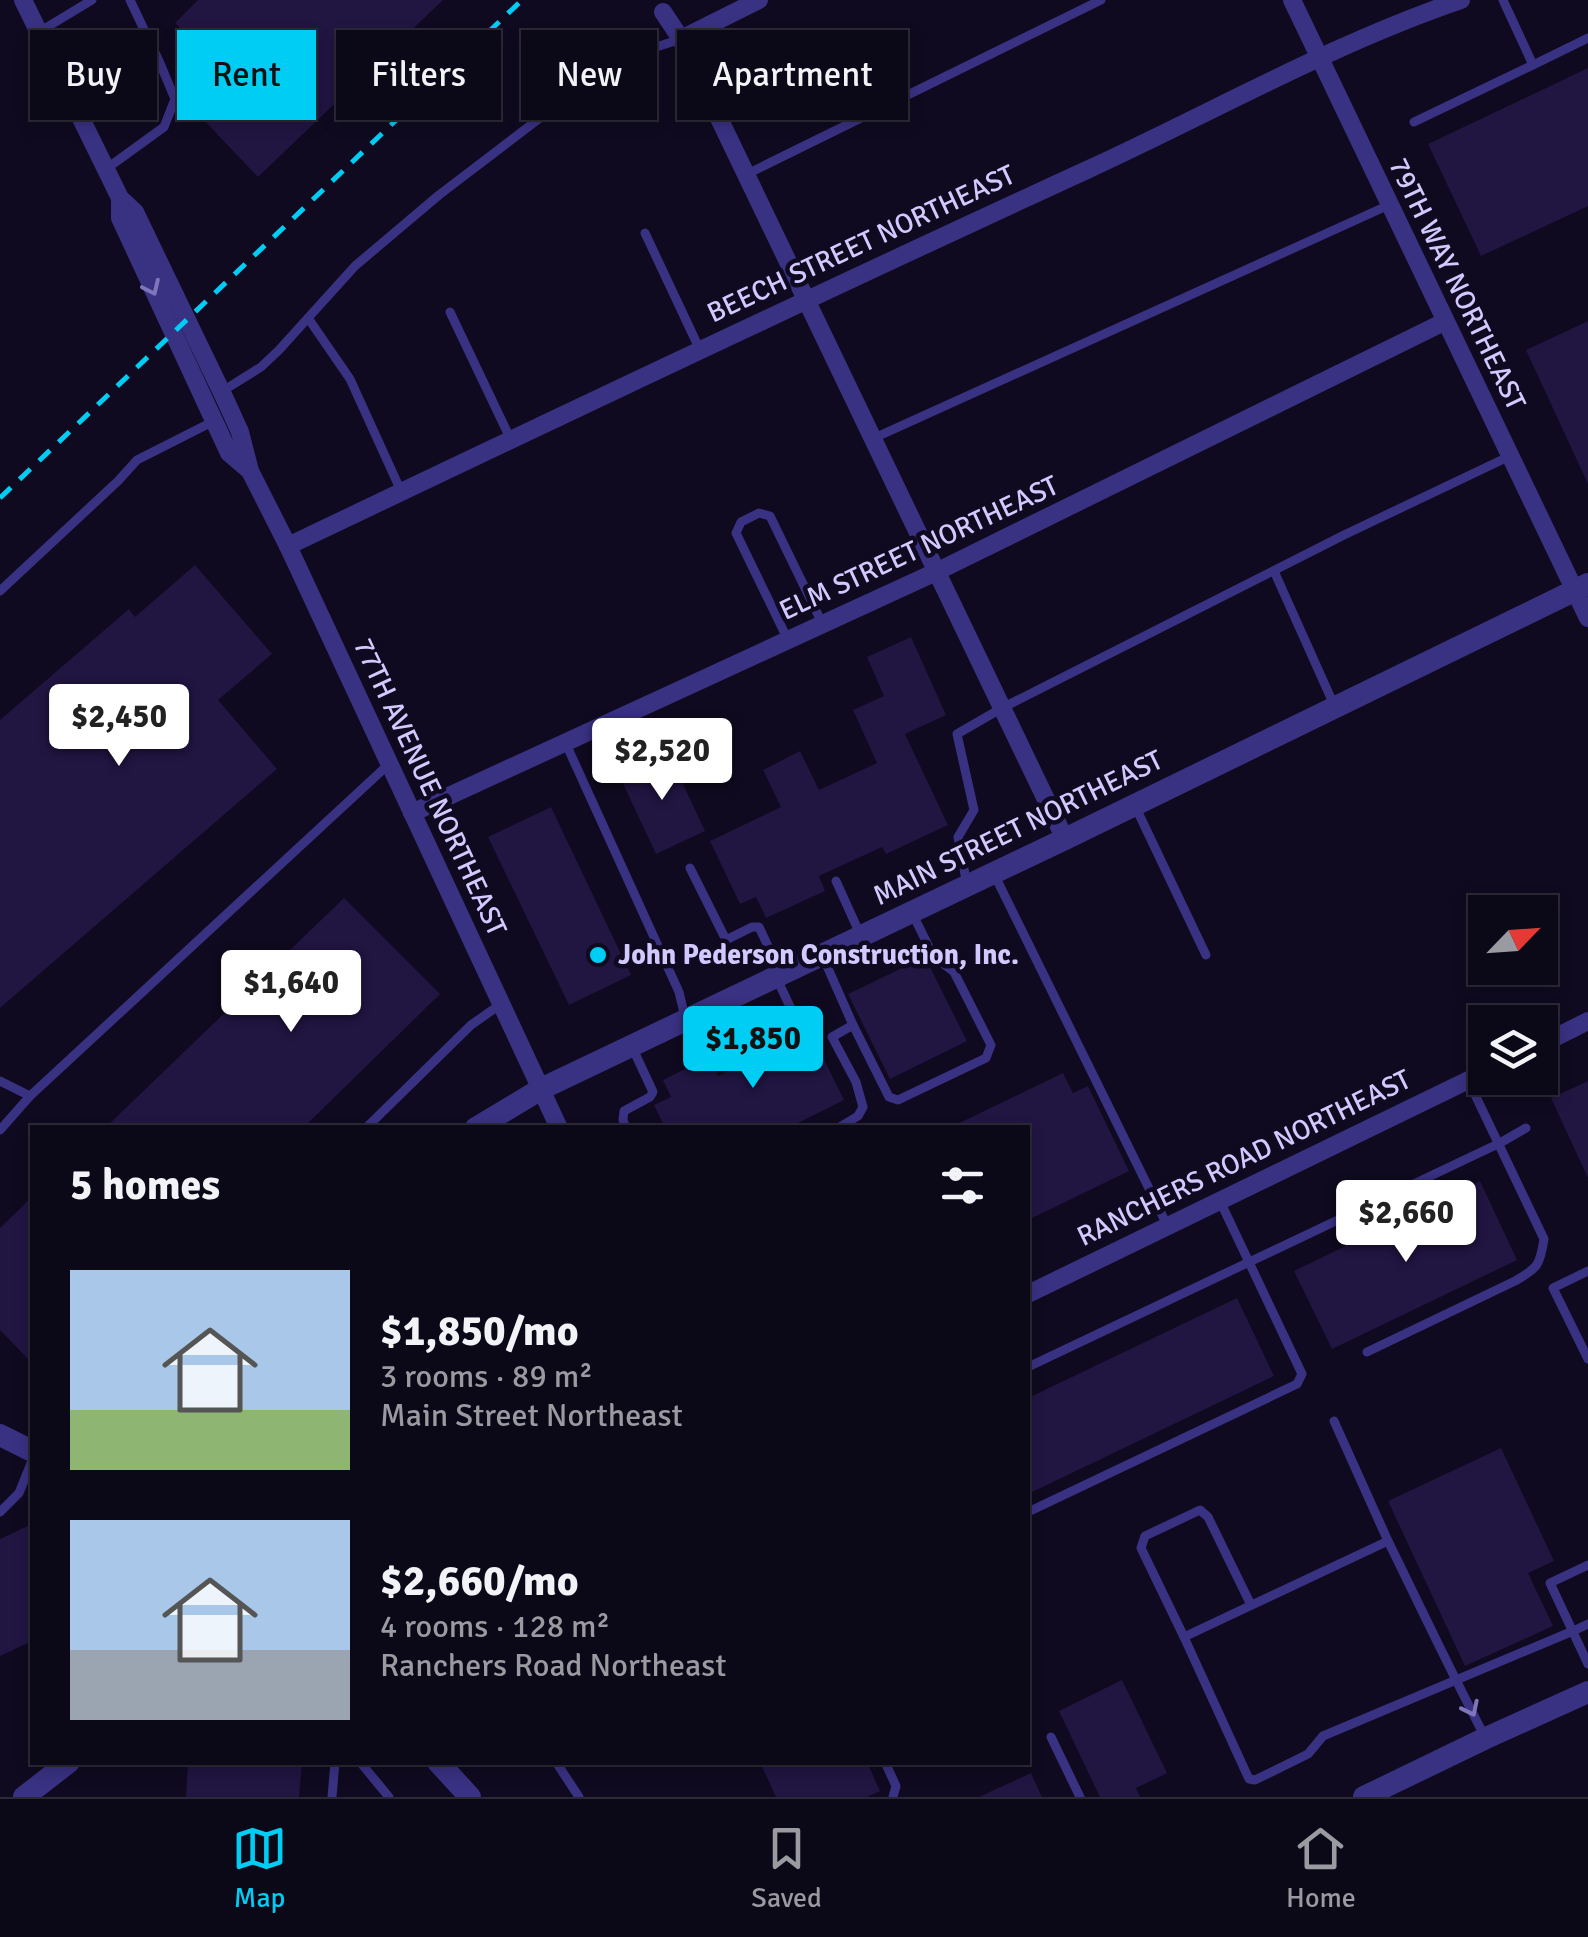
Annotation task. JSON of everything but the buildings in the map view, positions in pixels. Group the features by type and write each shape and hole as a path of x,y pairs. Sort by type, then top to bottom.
{"street":[{"name":"77TH AVENUE NORTHEAST","path":"23,0 38,30"},
{"path":"699,30 759,0"},
{"name":"79TH WAY NORTHEAST","path":"1292,0 1510,456 1582,587 1588,618"},
{"name":"BEECH STREET NORTHEAST","path":"288,546 1319,57 1435,4 1461,0"},
{"path":"666,6 677,30"},
{"name":"77TH AVENUE NORTHEAST","path":"82,120 120,198 135,212 240,432 250,471 558,1125"},
{"path":"719,120 1066,839"},
{"name":"77TH AVENUE NORTHEAST","path":"120,198 120,218 229,453 250,471"},
{"name":"ELM STREET NORTHEAST","path":"412,813 936,572 1444,322"},
{"name":"MAIN STREET NORTHEAST","path":"481,1125 541,1088 1066,839 1582,587"},
{"path":"1558,1036 1588,1021"},
{"name":"RANCHERS ROAD NORTHEAST","path":"1030,1293 1468,1080"},
{"path":"0,1436 30,1449"},
{"path":"1364,1797 1588,1692"},
{"path":"24,1797 66,1765"},
{"path":"441,1765 470,1797"}],"lane":[{"path":"42,30 92,0"},
{"path":"106,170 164,127 175,100 130,0"},
{"path":"745,175 1101,0"},
{"path":"1504,0 1533,65"},
{"path":"1414,122 1588,38"},
{"path":"221,392 261,367 355,266 439,194 556,104 650,50 677,40"},
{"path":"872,439 1389,205"},
{"path":"645,234 700,350"},
{"path":"450,312 511,440"},
{"path":"308,318 350,379 402,492"},
{"path":"0,591 136,460 214,421"},
{"path":"967,886 958,838 974,810 956,734 1344,535 1510,456"},
{"path":"788,640 736,533 741,522 759,513 770,516 822,624"},
{"path":"1274,571 1336,707"},
{"path":"566,744 680,992 686,1020"},
{"path":"0,1130 30,1096 389,764"},
{"path":"1134,806 1206,955"},
{"path":"690,868 724,936 728,939 759,926 802,1032"},
{"path":"994,873 1168,1226"},
{"path":"836,881 861,936"},
{"path":"822,955 889,1097 898,1100 986,1058 991,1045 954,972 934,957 912,912"},
{"path":"369,1125 470,1025 502,1004"},
{"path":"708,1009 731,1062"},
{"path":"843,1125 863,1108 856,1082 832,1037 853,1025"},
{"path":"624,1125 624,1111 653,1092 632,1046"},
{"path":"0,1081 30,1096"},
{"path":"1367,1352 1535,1270 1541,1257 1544,1239 1500,1144 1483,1095"},
{"path":"1030,1366 1500,1144 1526,1128"},
{"path":"1030,1511 1296,1384 1302,1374 1220,1201"},
{"path":"1588,1271 1553,1288 1588,1359"},
{"path":"1334,1420 1388,1540 1486,1738"},
{"path":"0,1512 19,1493 30,1466"},
{"path":"1251,1605 1208,1517 1200,1510 1145,1536 1141,1548 1249,1778 1254,1780 1308,1754 1322,1736 1588,1624"},
{"path":"1184,1637 1388,1540"},
{"path":"1588,1565 1550,1583 1588,1664"},
{"path":"1051,1737 1080,1797"},
{"path":"332,1797 335,1765"},
{"path":"363,1765 390,1797"},
{"path":"558,1765 578,1797"},
{"path":"886,1765 896,1786 893,1797"}],"railway":[{"path":"0,498 522,0"}],"place":[{"name":"John Pederson Construction, Inc.","path":"598,955"}]}
